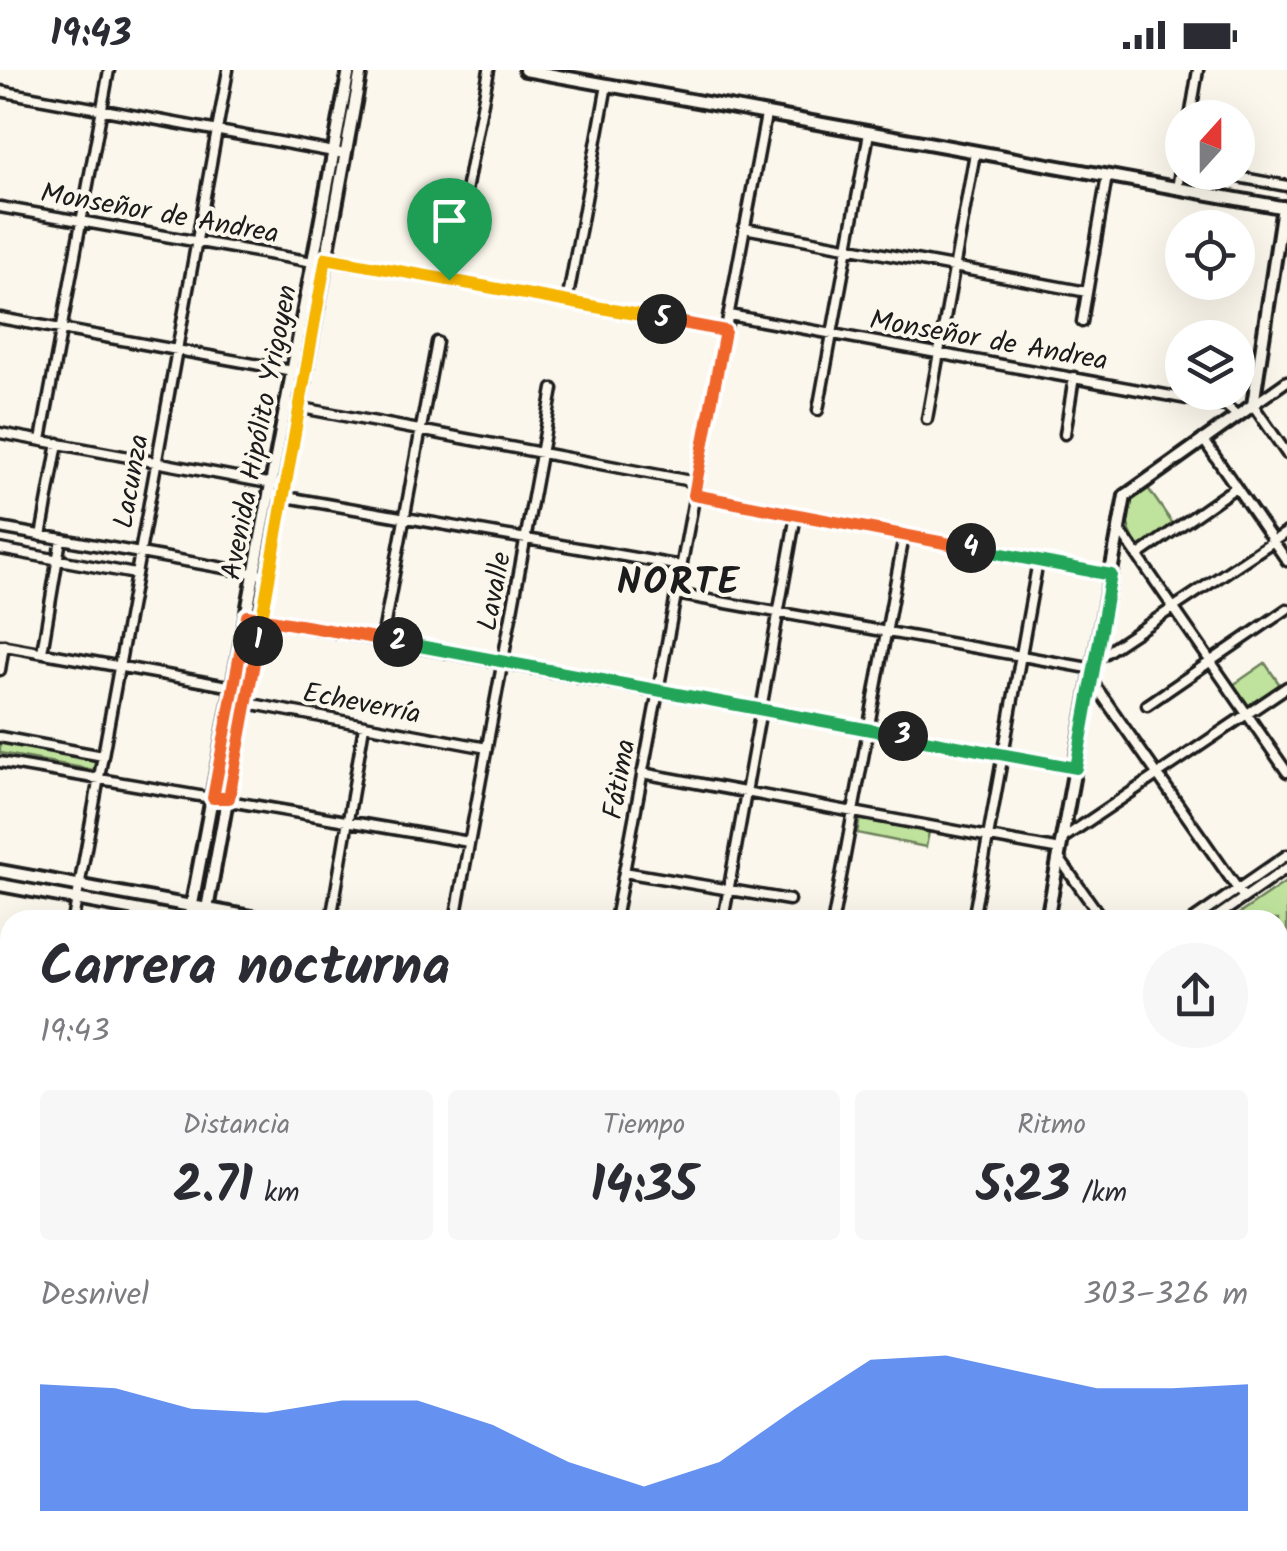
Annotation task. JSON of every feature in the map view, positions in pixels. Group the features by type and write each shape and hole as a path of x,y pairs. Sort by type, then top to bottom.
{"main road":[{"name":"Avenida Hipólito Yrigoyen","path":"298,372 326,258 349,70"},
{"name":"Avenida Hipólito Yrigoyen","path":"207,910 284,490 313,262 361,70"},
{"path":"525,70 1165,186"},
{"path":"1188,190 1285,208 1255,393"},
{"name":"Avenida Hipólito Yrigoyen","path":"191,910 270,488 292,406"},
{"path":"1049,910 1128,492 1246,410"},
{"path":"0,871 199,910"},
{"path":"0,885 136,910"}],"street":[{"path":"41,440 109,70"},
{"name":"Lacunza","path":"75,910 228,70"},
{"path":"449,280 488,70"},
{"path":"1193,100 1198,70"},
{"path":"567,302 606,85"},
{"path":"0,91 339,153"},
{"name":"Fátima","path":"617,910 766,115"},
{"path":"818,410 870,133"},
{"path":"927,418 976,153"},
{"path":"1082,322 1107,176"},
{"path":"1255,180 1287,186"},
{"name":"Monseñor de Andrea","path":"0,207 313,262 326,258 725,331"},
{"path":"744,228 1087,292"},
{"name":"Monseñor de Andrea","path":"729,315 1226,406 1238,416"},
{"path":"0,318 298,372"},
{"path":"382,640 437,342"},
{"path":"1065,434 1074,377"},
{"path":"1255,404 1287,381"},
{"name":"Lavalle","path":"457,910 553,389"},
{"path":"292,406 696,482"},
{"path":"1255,408 1287,454"},
{"path":"0,433 156,462 405,517 681,566"},
{"path":"1203,439 1287,561"},
{"path":"41,536 58,444"},
{"path":"1140,554 1236,487"},
{"path":"694,495 1111,575"},
{"path":"725,910 796,515"},
{"path":"0,528 269,576"},
{"path":"1120,529 1286,770"},
{"path":"1094,670 1174,607 1287,532"},
{"path":"835,910 904,536"},
{"path":"42,652 61,539"},
{"path":"0,549 135,574"},
{"path":"976,910 1038,561"},
{"path":"676,594 1094,670 1158,775 1244,898"},
{"path":"1147,705 1287,609"},
{"path":"247,616 1076,768"},
{"path":"0,670 2,645 233,687 247,703"},
{"path":"1060,849 1158,775 1287,687"},
{"name":"Echeverría","path":"247,703 488,748"},
{"path":"333,910 364,726"},
{"path":"0,737 103,756"},
{"path":"0,762 229,798 469,842"},
{"path":"642,773 1060,849 1097,910"},
{"path":"1207,910 1287,855"},
{"path":"1227,910 1287,868"},
{"path":"624,872 789,900"}],"green space":[{"path":"1145,484 1173,524 1139,548 1127,514 1132,499"},
{"path":"1265,663 1280,685 1248,707 1233,685"},
{"path":"0,740 96,757 94,770 0,753"},
{"path":"860,817 929,832 926,847 857,833"},
{"path":"1287,881 1287,910 1245,910"}],"district":[{"name":"NORTE","path":"679,581"}],"route":[{"path":"449,280 326,258 298,407 262,618 229,798 213,798 247,616 262,618 503,661 1076,768 1111,575 694,495 725,331 449,280"}]}
